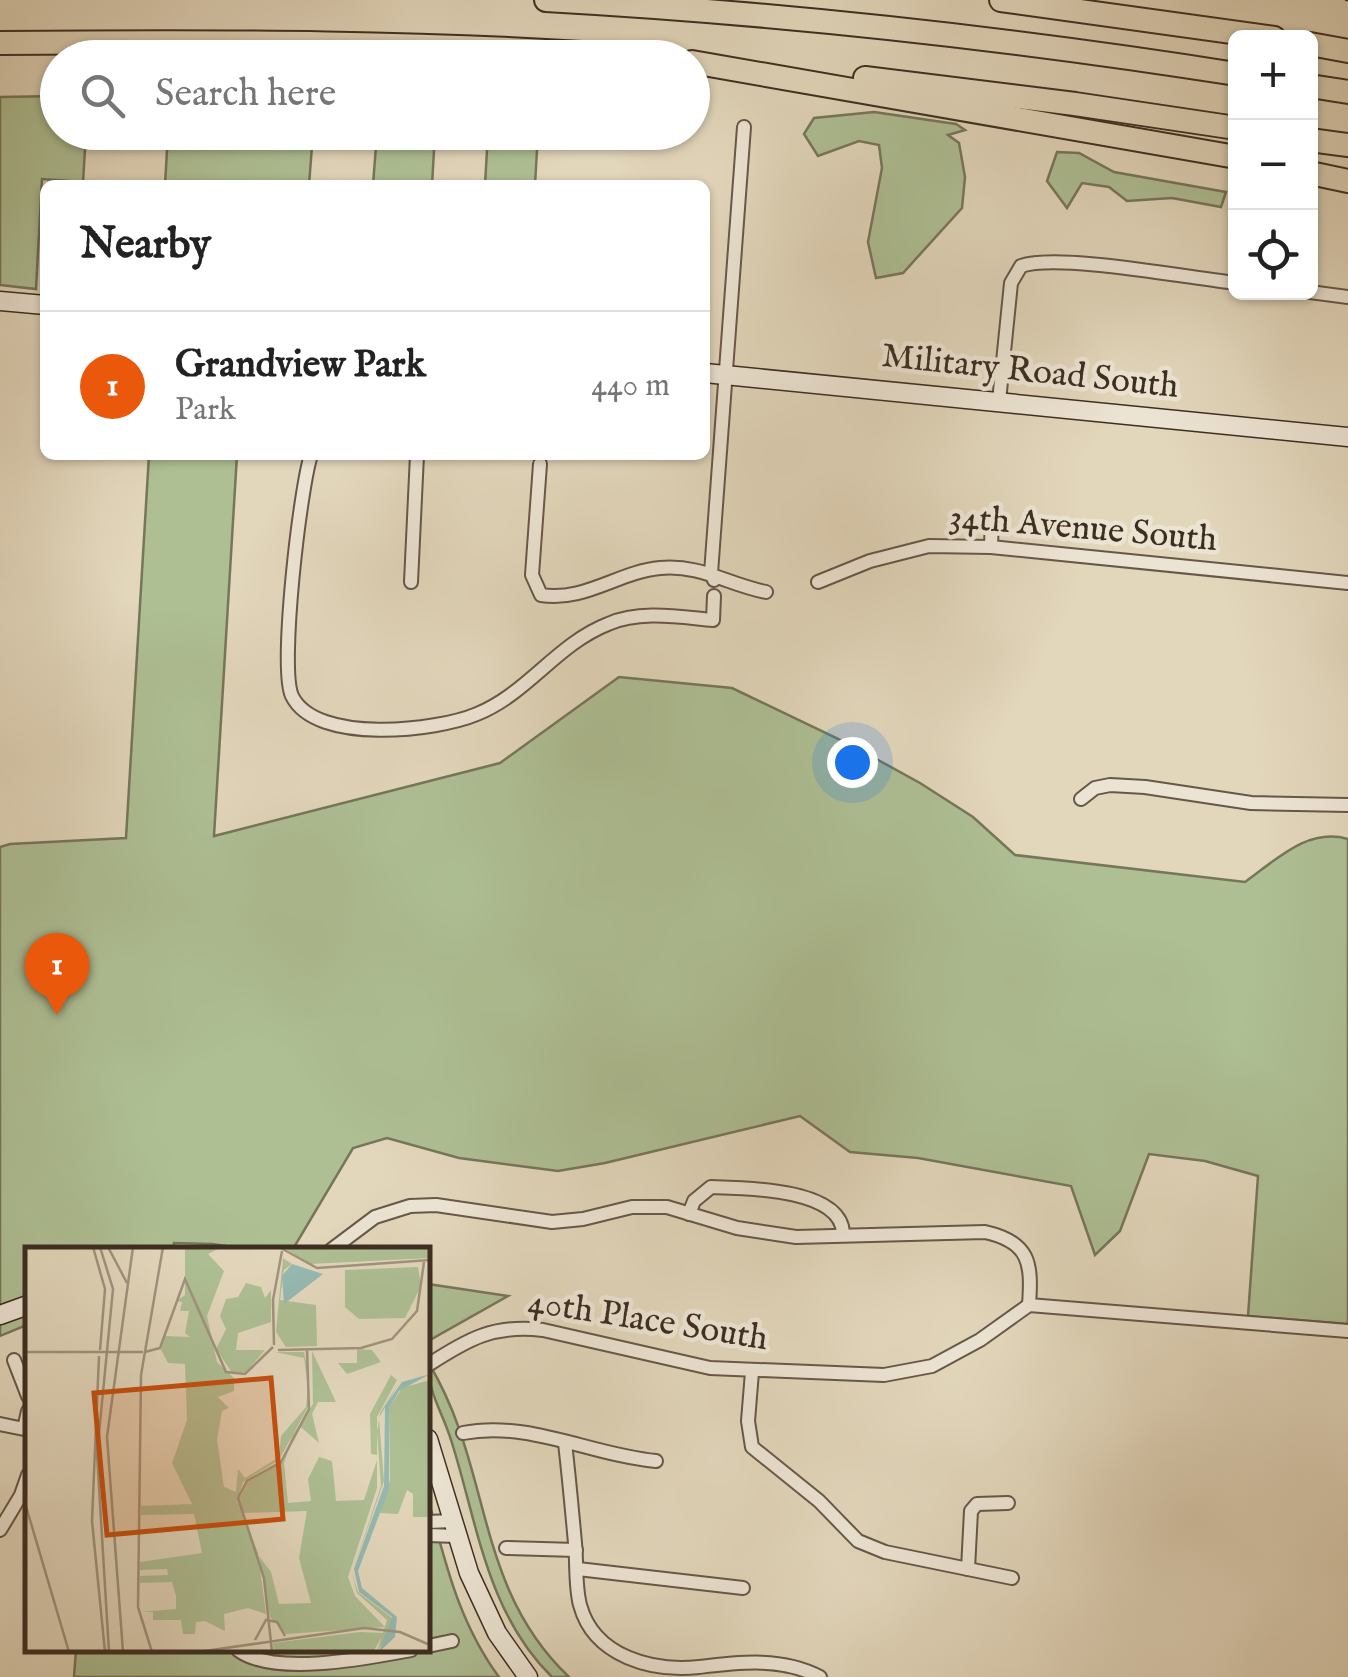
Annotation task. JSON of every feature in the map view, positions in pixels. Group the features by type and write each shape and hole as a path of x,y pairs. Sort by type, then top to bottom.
{"highway":[{"path":"546,0 888,28 1083,50 1228,73"},
{"path":"1001,0 1228,32"},
{"path":"0,43 40,43"},
{"path":"1318,45 1348,51"},
{"path":"710,63 924,84 1228,127"},
{"path":"710,64 1228,156"},
{"path":"1318,87 1348,92"},
{"path":"1318,141 1348,145"},
{"path":"1318,175 1348,182"}],"main road":[{"path":"0,301 40,305"},
{"name":"Military Road South","path":"714,374 1348,437"},
{"path":"0,1315 25,1306"},
{"path":"430,1446 454,1529 497,1633 528,1677"}],"street":[{"path":"712,577 714,374 744,127"},
{"path":"999,401 1011,282 1020,266 1040,262 1077,264 1228,282"},
{"path":"1318,293 1348,296"},
{"path":"310,460 300,497 289,613 288,681 292,695 314,716 398,732 477,714 506,699 568,646 608,624 644,616 713,620 714,596"},
{"path":"411,582 416,460"},
{"path":"540,464 532,575 541,594 573,596 628,574 678,567 766,592"},
{"path":"991,547 992,516"},
{"name":"34th Avenue South","path":"818,582 870,561 929,546 991,547 1348,583"},
{"path":"1080,799 1095,788 1110,785 1268,805 1348,805"},
{"path":"689,1214 694,1202 712,1187 776,1190 834,1212 843,1233"},
{"path":"335,1247 375,1217 410,1206 455,1207 552,1222 648,1205 796,1237 985,1232 1006,1236 1024,1252 1031,1274 1029,1305 1348,1331"},
{"name":"40th Place South","path":"430,1364 483,1333 518,1328 543,1330 677,1362 752,1372 884,1375 914,1372 948,1358 1029,1305"},
{"path":"14,1360 25,1388"},
{"path":"752,1372 749,1432 758,1454 808,1492 858,1540 886,1552 1012,1578"},
{"path":"0,1424 25,1434"},
{"path":"464,1433 514,1430 603,1454 656,1461"},
{"path":"566,1444 580,1607 596,1635 610,1648 641,1663 663,1668 752,1661 786,1665 820,1677"},
{"path":"0,1530 25,1484"},
{"path":"968,1569 971,1511 977,1504 1008,1503"},
{"path":"430,1523 454,1529"},
{"path":"430,1535 454,1529"},
{"path":"506,1548 576,1550"},
{"path":"578,1570 743,1588"},
{"path":"430,1646 452,1642"},
{"path":"243,1653 266,1662 320,1666 400,1652"}],"green space":[{"path":"40,96 40,150 85,150 83,180 40,180 36,289 0,285 0,97"},
{"path":"874,112 956,124 965,130 948,135 959,143 965,177 962,208 903,273 876,278 868,242 882,168 879,145 859,141 818,156 804,134 814,118"},
{"path":"167,150 312,150 309,180 165,180"},
{"path":"376,150 434,150 432,180 373,180"},
{"path":"487,150 537,150 535,180 485,180"},
{"path":"1057,152 1079,153 1114,172 1226,192 1221,207 1172,198 1127,201 1109,187 1082,183 1067,208 1047,181"},
{"path":"149,460 237,460 214,836 500,763 619,677 732,688 920,783 973,817 1015,855 1245,882 1306,842 1333,836 1348,839 1348,1324 1248,1316 1258,1176 1205,1161 1149,1154 1120,1231 1095,1255 1071,1186 918,1158 850,1152 800,1116 558,1171 459,1158 387,1138 353,1148 294,1247 174,1243 173,1247 25,1247 25,1326 0,1336 0,847 126,838"},
{"path":"430,1284 508,1296 430,1340"},
{"path":"430,1366 464,1443 499,1565 516,1604 538,1642 569,1677 552,1677 530,1652 499,1597 433,1394"},
{"path":"430,1505 463,1614 499,1677 74,1677 76,1652 430,1652"}],"place":[{"name":"Grandview Park","path":"57,1015"}]}
